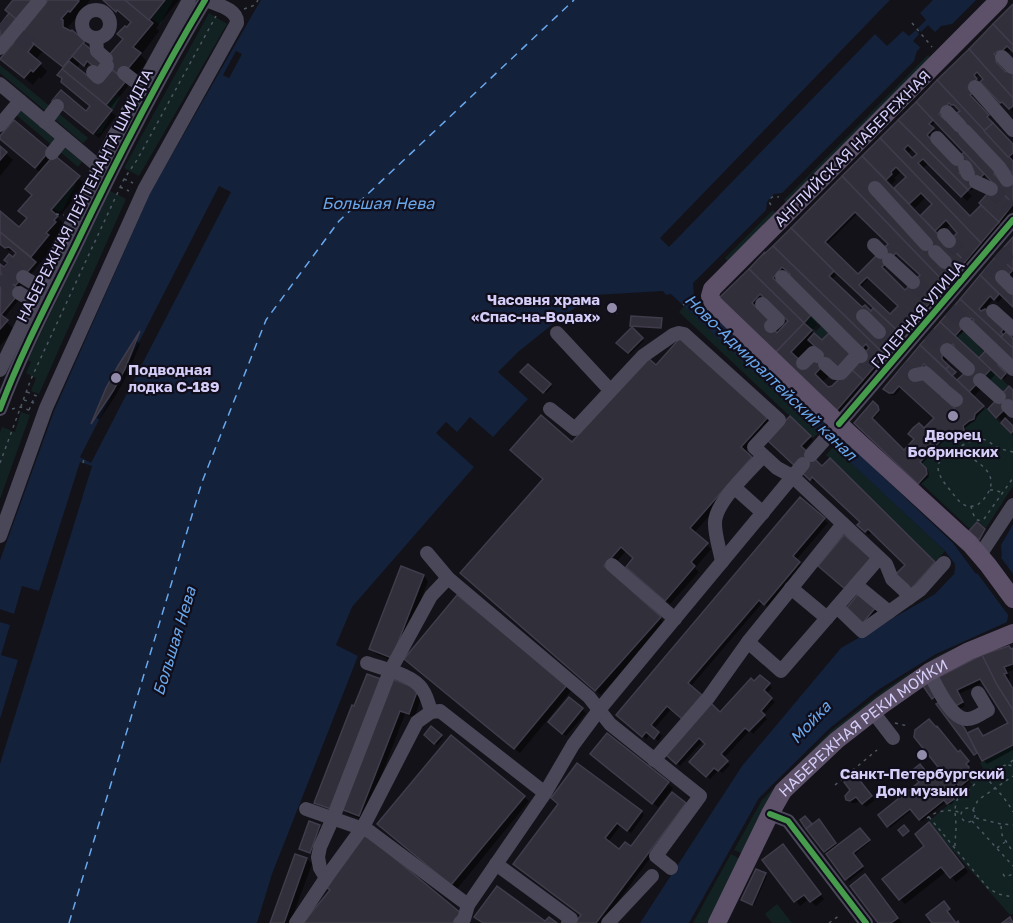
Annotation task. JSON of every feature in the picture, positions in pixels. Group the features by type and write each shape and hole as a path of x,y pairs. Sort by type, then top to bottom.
{"main road":[{"name":"АНГЛИЙСКАЯ НАБЕРЕЖНАЯ","path":"704,297 999,0"},
{"path":"704,297 796,370 837,427 984,560 1013,599"},
{"name":"НАБЕРЕЖНАЯ РЕКИ МОЙКИ","path":"717,923 783,791 837,740 929,672 969,651 1013,633"}],"street":[{"path":"0,48 40,0"},
{"name":"НАБЕРЕЖНАЯ ЛЕЙТЕНАНТА ШМИДТА","path":"4,409 4,384 20,360 142,85 189,0"},
{"path":"0,536 46,408 144,190 237,23 234,13 206,0"},
{"name":"НАБЕРЕЖНАЯ ЛЕЙТЕНАНТА ШМИДТА","path":"0,370 40,287 104,171 206,0"},
{"path":"93,72 98,77 107,62 97,51 96,38"},
{"path":"124,73 142,85"},
{"path":"0,84 104,171"},
{"path":"975,87 1013,129"},
{"path":"0,125 21,101"},
{"path":"45,122 57,106"},
{"path":"947,112 999,167 1007,180"},
{"path":"52,153 64,138"},
{"path":"937,138 966,170 991,189"},
{"path":"875,188 954,271"},
{"name":"ГАЛЕРНАЯ УЛИЦА","path":"465,917 496,864 545,794 573,745 599,710 792,476 874,391 878,371 925,331 941,305 954,271 978,262 995,249 1011,219"},
{"path":"881,252 913,282"},
{"path":"23,277 40,287"},
{"path":"782,277 860,355 841,373 835,373 813,353 796,370"},
{"path":"19,293 33,301"},
{"path":"762,304 778,320 771,327"},
{"path":"993,310 1013,329"},
{"path":"862,316 879,332"},
{"path":"966,324 1013,369"},
{"path":"557,333 610,390"},
{"path":"550,409 575,429 643,356 674,335 684,334 779,420 754,447 777,468 792,476 886,564 892,579 909,598"},
{"path":"947,350 968,369"},
{"path":"915,375 925,373 948,394"},
{"path":"980,380 1006,405"},
{"path":"722,562 715,525 716,514 721,504 763,456"},
{"path":"735,488 763,513"},
{"path":"984,560 1009,496"},
{"path":"654,760 708,698 747,642 843,524"},
{"path":"426,554 448,578 589,697 610,724 700,796 656,856 671,868"},
{"path":"747,642 781,671 879,558"},
{"path":"837,608 862,631 920,590 944,563"},
{"path":"612,565 675,619"},
{"path":"326,878 320,868 318,857 320,847 390,671 431,596 448,578"},
{"path":"856,585 889,612"},
{"path":"791,588 827,618"},
{"path":"367,663 417,682 427,697 431,712"},
{"path":"929,672 950,709 963,719 968,720 988,710 978,693"},
{"path":"296,923 363,827 417,722 431,712 440,711 545,794"},
{"path":"873,712 893,738"},
{"path":"306,809 369,831 465,917"},
{"path":"770,814 788,821 856,923"},
{"path":"496,864 571,919 568,923"},
{"path":"608,923 652,876"},
{"path":"837,892 866,923"}],"path":[{"path":"250,7 258,0"},
{"path":"0,463 31,379 124,179 137,160 217,14"},
{"path":"912,23 932,46"},
{"path":"124,179 133,184"},
{"path":"771,205 769,202 771,198 778,197"},
{"path":"56,214 64,215"},
{"path":"683,305 704,297"},
{"path":"29,410 35,395"},
{"path":"23,400 33,403"},
{"path":"4,409 21,407"},
{"path":"955,449 982,465 991,478 990,490 983,501 971,506 959,500 940,479 938,465 942,458 947,453 955,449 979,439 1013,452"},
{"path":"971,506 975,518 981,521 1009,496 1013,478"},
{"path":"990,490 1009,496"},
{"path":"835,785 877,750"},
{"path":"1008,765 1013,760"},
{"path":"955,848 957,800 983,774 995,767 1013,766"},
{"path":"980,771 1007,801 1013,812"},
{"path":"975,818 973,810 978,800 1013,777"},
{"path":"962,814 966,808 973,810"},
{"path":"975,818 972,821 965,821 962,814 955,810 934,812 928,818 988,888 998,894 1013,896"},
{"path":"975,818 1013,825"},
{"path":"972,821 1013,866"},
{"path":"1001,824 1002,836 1013,852"},
{"path":"997,848 1006,842"},
{"path":"1003,874 1005,877 1013,874"},
{"path":"829,923 840,915"}],"shaded area":[{"path":"166,0 173,0 160,25 151,18"},
{"path":"209,13 227,24 139,176 124,168"},
{"path":"928,55 932,59 788,204 784,200"},
{"path":"0,65 52,108 48,113 0,73"},
{"path":"117,94 120,97 113,111 107,105"},
{"path":"18,108 57,141 53,146 14,113"},
{"path":"56,111 88,138 83,143 51,116"},
{"path":"112,113 101,133 95,134"},
{"path":"62,145 82,162 78,167 58,150"},
{"path":"74,182 76,184 62,211 57,211 53,208"},
{"path":"110,191 126,199 39,394 31,391 36,378 26,373 31,362 28,360"},
{"path":"773,210 777,215 729,263 725,258"},
{"path":"684,306 819,432 813,438 679,312"},
{"path":"811,315 819,323 813,329 816,331 821,326 829,333 822,340 804,323"},
{"path":"965,330 980,344 978,346 984,352 979,358 955,336"},
{"path":"991,369 1009,386 1001,394 984,377"},
{"path":"985,407 1013,436 1013,486 986,528 977,521 970,529 921,483 929,472 921,462 948,434 957,441 963,440 967,434 965,427 975,420"},
{"path":"21,412 30,415 0,499 0,432 2,427 15,432"},
{"path":"834,446 945,551 935,562 826,455"},
{"path":"1005,627 835,733 743,854 734,850 762,800 832,730 880,693 937,656"},
{"path":"1013,745 1013,914 1010,915 928,822 972,785 969,779 983,768 980,763"},
{"path":"731,854 740,859 709,923 693,923"},
{"path":"777,904 792,923 772,923 765,914"}],"water":[{"name":"Большая Нева","path":"261,0 976,0 952,24 941,26 917,51 914,61 782,193 774,194 767,202 766,210 693,283 696,299 953,543 976,574 1002,556 1001,545 1013,524 1013,612 1008,616 1007,622 936,654 878,690 830,728 759,798 689,923 640,923 742,766 841,648 935,594 954,574 955,564 945,551 671,294 666,295 663,291 595,295 563,316 518,352 498,372 528,399 493,437 470,417 457,432 446,422 436,433 474,467 352,607 336,645 358,656 272,874 257,923 0,923 0,560 54,411 150,193"}],"pier":[{"path":"890,0 933,0 920,13 926,20 918,28 921,32 928,25 937,34 922,49 913,41 919,34 916,30 909,36 903,31 887,46 875,34 669,247 660,238"},
{"path":"236,51 242,54 229,78 223,75"},
{"path":"219,186 231,192 91,463 80,457"},
{"path":"80,462 92,466 0,764 0,719 18,660 1,655 10,625 0,622 0,609 14,614 22,586 39,591"},
{"path":"1000,556 1013,574 1013,613 1009,616 977,573"}],"building":[{"path":"13,0 32,0 16,19 5,10"},
{"path":"48,0 79,1 61,19 63,27 72,30 85,41 63,67 21,34"},
{"path":"103,0 125,0 153,23 133,47 141,53 121,77 103,62 123,39 117,34 131,22"},
{"path":"125,0 165,0 149,20"},
{"path":"1013,4 1013,45 993,24"},
{"path":"9,13 16,19 0,39 0,25"},
{"path":"993,24 1013,45 1013,52 1007,46 1001,52 994,54 997,57 996,62 1006,72 1013,66 1013,98 969,49"},
{"path":"21,34 34,44 28,52 41,63 24,78 0,59"},
{"path":"83,43 104,60 97,69 87,61 84,66 72,56"},
{"path":"969,49 1013,98 1013,106 1009,109 980,82 983,79 977,72 974,75 977,79 968,88 973,93 970,95 989,115 987,117 993,123 984,131 937,80"},
{"path":"69,61 98,84 111,69 126,81 106,105 62,69"},
{"path":"62,69 112,110 93,134 52,101 61,90 86,111 90,106 61,82 62,78 57,75"},
{"path":"937,80 1013,161 1013,204 916,102","holes":["949,103 960,111 945,120 939,114","1003,163 1011,172 1003,183 994,174"]},
{"path":"916,102 933,120 929,124 934,128 927,135 954,162 964,152 984,174 968,190 898,120","holes":["968,164 964,177 959,173"]},
{"path":"14,120 50,150 35,168 0,139"},
{"path":"898,120 968,190 961,197 923,159 918,163 970,216 981,205 999,222 981,243 880,138","holes":["908,145 917,154 912,158 904,149"]},
{"path":"993,123 1013,144 1013,153 1008,157 984,131"},
{"path":"880,138 981,243 965,262 947,243 957,233 946,220 935,231 920,216 932,204 921,193 909,204 894,188 906,177 896,167 886,180 862,156"},
{"path":"0,146 7,152 0,160"},
{"path":"54,155 80,176 51,210 58,216 54,220 56,222 46,233 49,235 31,257 0,232 0,211 19,227 27,218 18,211 32,195 25,189"},
{"path":"862,156 965,262 946,284 842,176"},
{"path":"842,176 946,284 902,335 791,228","holes":["855,212 888,244 858,274 825,242","896,253 920,275 905,290 882,267","867,277 898,306 890,314 859,285"]},
{"path":"995,185 1013,204 999,222 979,203"},
{"path":"791,228 834,271 829,276 862,307 865,305 871,311 873,308 902,335 885,355 773,246"},
{"path":"0,232 36,262 15,286 0,273 0,264 4,267 8,263 4,260 9,254 13,257 16,253 0,244"},
{"path":"1013,237 1013,270 997,255"},
{"path":"773,246 885,355 863,380 850,368 869,348 866,344 862,348 782,267 773,278 811,315 804,323 749,269"},
{"path":"997,255 1013,270 1009,274 1013,307 980,275"},
{"path":"749,269 804,323 775,353 718,299","holes":["760,294 788,321 777,333 769,324 771,322 752,303"]},
{"path":"1,274 21,291 1,315 0,314"},
{"path":"980,275 999,294 994,300 990,296 979,309 981,311 985,309 1005,327 1001,332 1003,335 1001,337 960,299"},
{"path":"960,299 1013,348 1013,364 970,324 974,320 971,318 955,336 940,322"},
{"name":"Часовня храма «Спас-на-Водах»","path":"613,303 618,307 616,313 611,314 606,310 608,304"},
{"path":"0,314 8,320 0,329"},
{"path":"631,316 662,318 661,328 630,326"},
{"path":"940,322 991,369 969,392 957,380 970,368 954,350 953,344 942,356 949,366 946,369 920,345"},
{"path":"804,323 812,330 791,352 807,367 821,352 808,340 814,333 822,340 829,333 853,356 840,370 829,359 815,374 828,387 832,386 850,368 863,380 837,410 775,353"},
{"path":"632,327 643,338 628,353 616,343"},
{"name":"Подводная лодка С-189","path":"140,331 125,369 91,424 106,388"},
{"path":"1006,332 1013,338 1013,348 1001,337"},
{"path":"680,338 769,416 741,447 752,457 690,528 708,543 691,562 695,566 665,601 626,567 633,558 621,547 604,566 661,617 595,691 460,573 543,479 510,450 541,415 572,442 647,357 656,365"},
{"name":"Дворец Бобринских","path":"920,345 984,406 975,414 974,419 963,426 965,433 962,438 956,439 948,433 920,462 926,468 927,474 918,484 854,423 873,401 879,410 872,418 904,450 914,439 908,434 913,428 919,423 924,428 934,418 899,386 893,393 883,389","holes":["924,364 946,385 915,375","942,396 962,399 954,408"]},
{"path":"987,349 1001,362 998,365 1006,373 1001,379 979,358"},
{"path":"528,364 551,384 543,393 520,372"},
{"path":"949,366 956,372 952,376 946,369"},
{"path":"1009,386 1013,390 1013,405 1011,403 996,418 988,409"},
{"path":"790,416 811,436 801,446 822,466 830,458 935,562 910,590 894,576 905,565 868,529 865,532 857,525 860,522 812,477 810,480 767,440"},
{"path":"1005,418 1013,426 1011,433 1001,423"},
{"path":"800,497 825,518 793,556 800,562 764,605 759,600 688,683 702,695 682,719 667,706 651,725 659,732 654,739 646,732 642,737 616,715"},
{"path":"977,522 985,529 979,540 969,531"},
{"path":"844,535 871,558 845,589 818,566"},
{"path":"401,566 424,575 392,658 369,649"},
{"path":"859,593 876,607 862,624 845,610"},
{"path":"457,595 567,685 514,749 404,659"},
{"path":"1009,646 1013,648 1013,664 1004,667 1007,673 1004,674 1013,689 1013,710 982,655"},
{"path":"982,655 1013,710 1013,745 982,761 967,733 978,728 983,736 1008,723 980,679 957,690 963,702 952,708 937,678"},
{"path":"367,674 381,679 331,809 314,803 352,705 354,706"},
{"path":"760,675 770,683 764,690 772,698 761,711 765,715 749,731 745,728 721,754 728,761 718,771 714,768 706,777 689,762 705,744 699,738 676,764 665,754 711,703 720,712 751,678 754,681"},
{"path":"392,679 418,689 409,714 400,711 359,816 341,809"},
{"path":"930,682 937,695 932,699 923,686"},
{"path":"569,697 583,708 562,734 548,722"},
{"path":"941,701 965,729 977,753 974,755 936,704"},
{"path":"929,719 969,761 966,764 969,767 968,771 965,773 969,779 959,787 957,783 947,791 954,799 947,804 944,800 919,820 910,809 887,827 878,815 919,782 910,772 920,764 929,775 938,767 914,737 915,730"},
{"path":"431,726 442,735 434,744 424,735"},
{"path":"607,733 669,782 652,804 590,754"},
{"path":"451,735 525,796 451,885 377,824"},
{"path":"577,763 642,811 627,831 617,823 605,838 619,849 625,842 631,846 672,792 686,803 596,923 575,923 581,915 513,864 558,804 551,798"},
{"path":"854,773 872,796 862,804 856,797 850,801 846,800 845,796 850,790 844,782"},
{"path":"805,816 812,824 806,829 800,820"},
{"path":"819,819 836,843 824,852 806,829"},
{"path":"309,821 320,825 310,853 299,849"},
{"path":"929,822 964,867 950,878 941,867 899,900 882,879 924,846 915,834"},
{"path":"904,825 909,831 903,836 898,830"},
{"path":"860,828 870,840 853,853 863,866 845,880 826,854"},
{"path":"365,834 462,914 454,923 303,923 330,890 323,885"},
{"path":"783,844 821,894 810,902 804,895 794,902 762,860"},
{"path":"295,854 307,858 284,923 270,923"},
{"path":"756,869 766,873 752,905 741,900"},
{"path":"865,874 898,918 891,923 878,923 850,886"},
{"path":"497,886 545,921 549,917 557,923 483,923 474,917"},
{"path":"944,901 950,909 947,911 956,923 932,923 926,915"},
{"path":"1010,917 1013,923 1002,923"}],"ferry route":[{"path":"69,923 202,482 266,320 339,221 574,0"}],"tunnel":[{"path":"2,22 9,28"},
{"path":"19,36 33,47"},
{"path":"57,106 67,95"},
{"path":"991,189 1010,208"},
{"path":"949,241 967,259"},
{"path":"999,252 1013,265"},
{"path":"945,262 955,273"},
{"path":"7,264 23,277"},
{"path":"989,265 1002,277"},
{"path":"0,277 19,293"},
{"path":"913,282 932,300"},
{"path":"950,310 966,324"},
{"path":"879,332 894,344"},
{"path":"929,334 947,350"},
{"path":"861,356 874,368"},
{"path":"902,367 915,375"}],"cycle path":[{"path":"0,409 36,327 121,153 205,0"},
{"path":"839,424 1013,220"},
{"path":"770,814 788,821 866,923"}],"place":[{"name":"Часовня храма «Спас-на-Водах»","path":"612,308"},
{"name":"Подводная лодка С-189","path":"116,378"},
{"name":"Дворец Бобринских","path":"953,416"},
{"name":"Санкт-Петербургский Дом музыки","path":"922,755"}],"water label":[{"name":"Ново-Адмиралтейский канал","path":"771,377"},
{"name":"Мойка","path":"810,722"}]}
